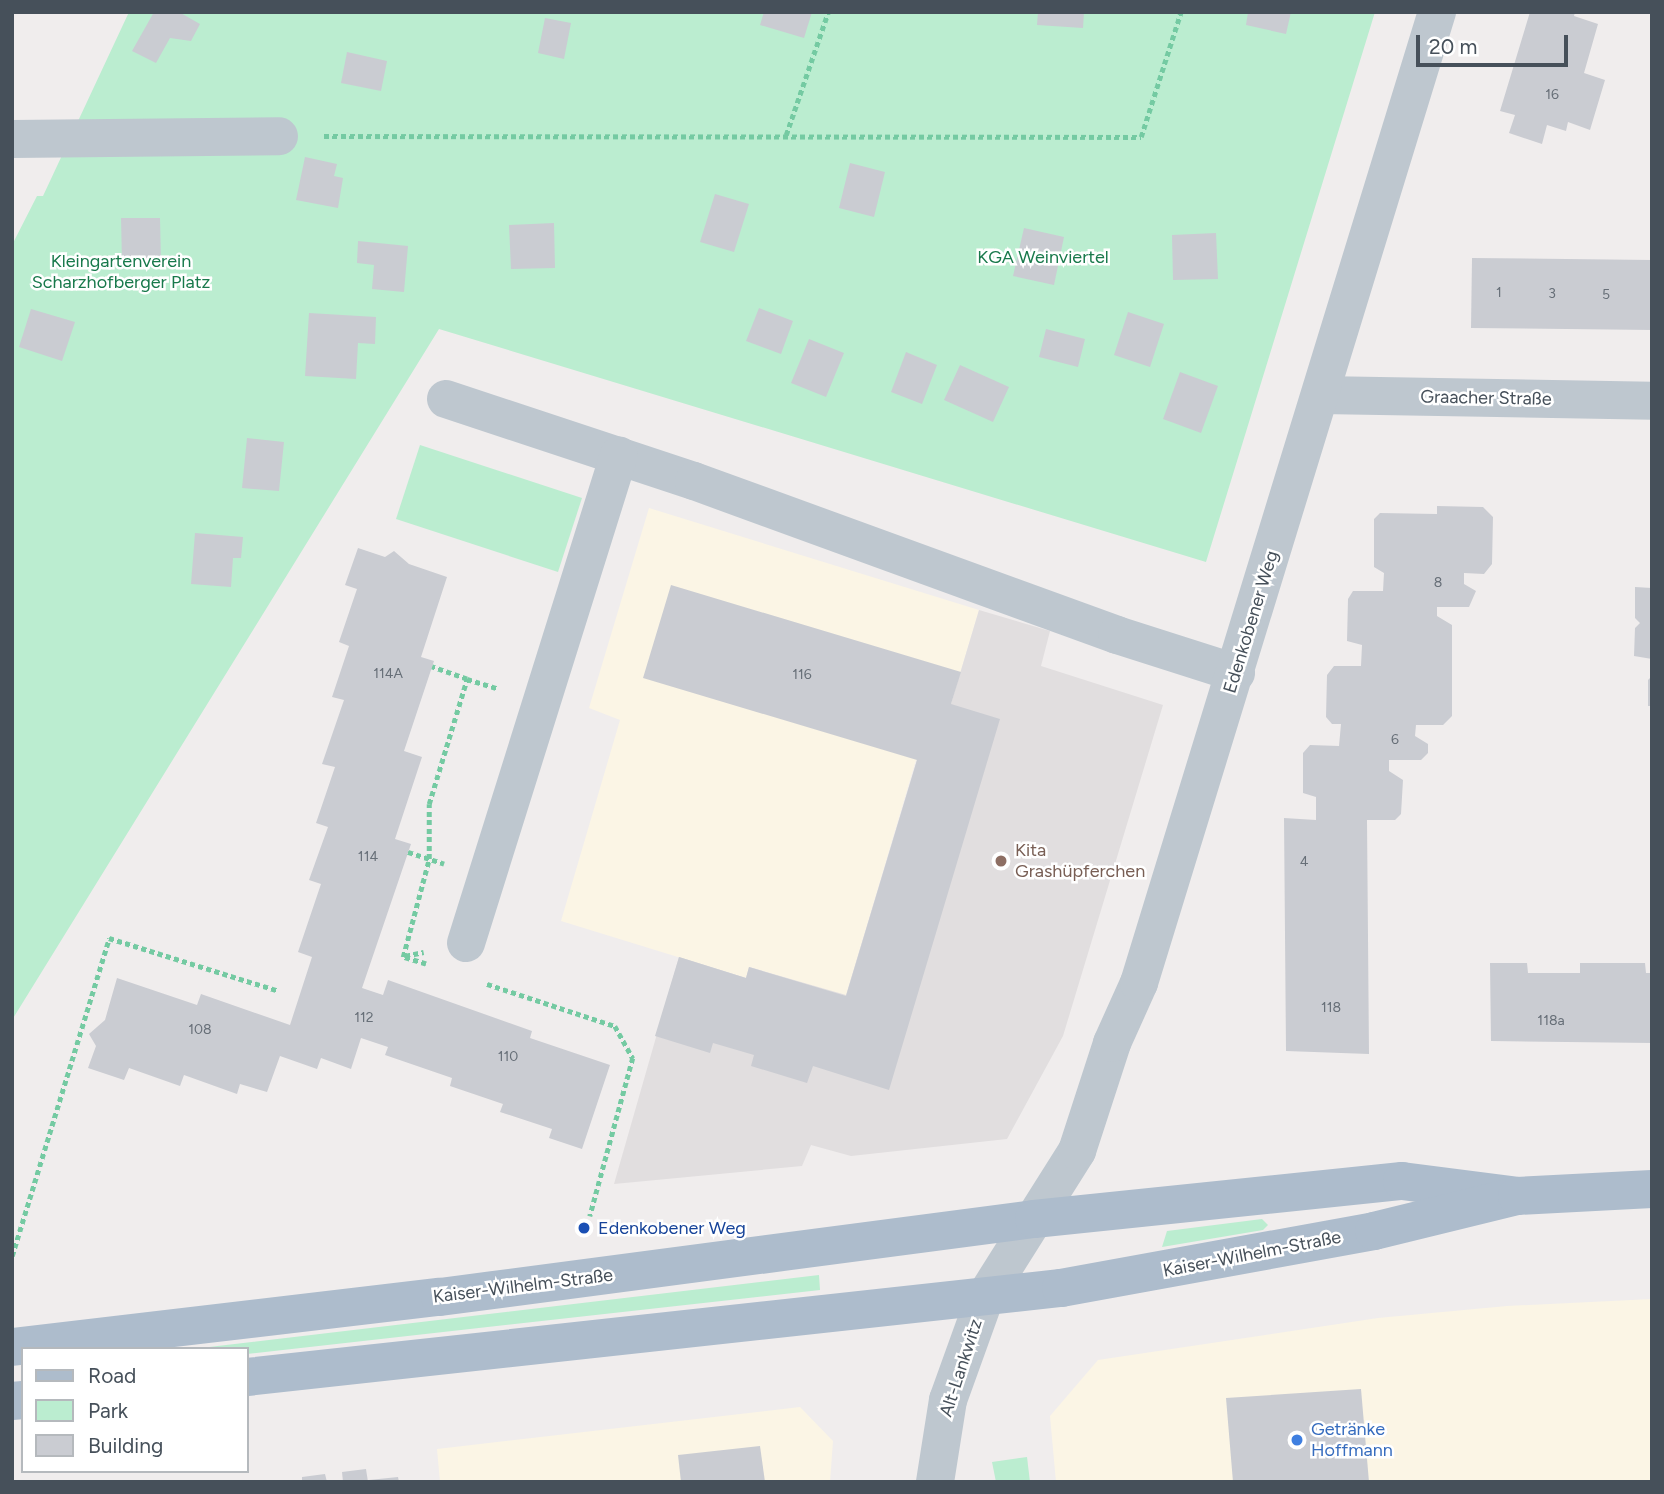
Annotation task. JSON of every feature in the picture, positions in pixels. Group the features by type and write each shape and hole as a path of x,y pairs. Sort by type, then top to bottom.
{"main road":[{"name":"Kaiser-Wilhelm-Straße","path":"12,1347 440,1297 1034,1219 1402,1181 1517,1196 1652,1189"},
{"name":"Kaiser-Wilhelm-Straße","path":"248,1377 985,1297 1147,1275 1374,1231 1517,1196"}],"street":[{"name":"Edenkobener Weg","path":"1034,1219 1077,1151 1112,1043 1139,982 1437,12"},
{"path":"12,139 279,136"},
{"name":"Graacher Straße","path":"1321,395 1652,401"},
{"path":"446,399 619,455 1117,635 1236,673"},
{"path":"466,943 619,455"},
{"path":"985,1297 1034,1219"},
{"name":"Alt-Lankwitz","path":"935,1482 948,1400 985,1297"}],"path":[{"path":"786,135 828,12"},
{"path":"279,136 1141,137 1181,12"},
{"path":"12,1256 109,938 279,992"}],"shaded area":[{"path":"649,508 979,610 933,764 916,760 846,996 750,967 746,978 561,921 620,720 589,708"},
{"name":"Kita Grashüpferchen","path":"979,610 1050,631 1041,666 1163,705 1063,1036 1007,1139 851,1156 811,1145 802,1166 614,1184 679,957 746,978 749,967 846,995 917,760 933,764"},
{"path":"1652,1299 1652,1482 1056,1482 1050,1416 1098,1360 1378,1318 1507,1306"},
{"path":"800,1407 833,1441 830,1482 440,1482 437,1449"}],"green space":[{"name":"KGA Weinviertel","path":"129,12 1375,12 1206,562 439,329 12,1020 12,245 37,196 43,196"},
{"path":"420,445 582,498 558,572 396,519"},
{"path":"1262,1219 1268,1225 1263,1230 1162,1247 1167,1231"},
{"path":"819,1275 820,1290 248,1354 248,1347 209,1347"},
{"path":"1027,1457 1030,1482 996,1482 992,1462"}],"building":[{"path":"154,12 179,12 200,24 191,41 170,38 156,63 132,51"},
{"path":"764,12 812,12 804,38 760,25"},
{"path":"1038,12 1084,12 1083,28 1037,25"},
{"path":"1248,12 1291,12 1286,34 1246,25"},
{"path":"1530,12 1575,12 1574,16 1598,24 1584,73 1605,80 1590,130 1568,122 1566,131 1547,125 1542,144 1509,133 1515,115 1500,111"},
{"path":"545,18 571,23 564,59 538,53"},
{"path":"347,52 387,61 381,91 341,83"},
{"path":"305,157 337,164 334,176 343,178 338,208 296,200"},
{"path":"850,163 885,172 874,217 839,208"},
{"path":"715,194 749,204 734,252 700,242"},
{"path":"121,218 160,218 161,261 122,262"},
{"path":"554,223 555,268 511,269 509,225"},
{"path":"1024,228 1064,237 1054,285 1013,276"},
{"path":"1216,233 1218,279 1173,280 1172,235"},
{"path":"358,241 408,246 404,292 372,289 374,265 357,263"},
{"path":"1472,258 1652,260 1652,330 1471,328"},
{"path":"759,308 793,321 781,354 746,341"},
{"path":"31,309 75,322 62,361 19,347"},
{"path":"1128,312 1164,324 1150,367 1114,355"},
{"path":"309,313 376,317 375,344 358,343 356,379 305,376"},
{"path":"1046,329 1085,339 1078,367 1039,357"},
{"path":"809,339 844,353 826,397 791,383"},
{"path":"906,352 937,365 922,404 891,392"},
{"path":"960,365 1009,387 993,422 944,400"},
{"path":"1180,372 1218,386 1201,433 1163,419"},
{"path":"247,438 284,442 279,491 242,488"},
{"path":"1437,506 1483,507 1493,517 1492,564 1484,574 1464,573 1464,584 1476,591 1469,607 1437,607 1437,616 1452,625 1452,716 1443,725 1416,725 1415,736 1428,744 1428,753 1421,760 1389,760 1389,771 1403,780 1401,814 1395,820 1367,820 1369,1054 1286,1051 1284,818 1316,820 1316,797 1303,793 1303,753 1310,745 1339,746 1341,724 1332,724 1326,717 1327,675 1334,666 1361,666 1362,645 1347,641 1348,599 1353,591 1383,591 1384,573 1374,567 1374,519 1380,513 1437,514"},
{"path":"195,533 243,537 241,558 233,558 231,587 191,584"},
{"path":"358,548 385,557 394,551 409,564 447,577 421,657 434,661 404,751 422,757 395,839 411,844 362,988 383,995 388,980 532,1031 530,1038 610,1065 582,1149 549,1138 552,1129 500,1112 503,1104 450,1086 452,1078 385,1055 388,1047 361,1038 351,1069 321,1058 317,1069 280,1056 267,1092 240,1084 237,1094 184,1075 180,1086 129,1068 124,1080 88,1068 96,1046 89,1034 105,1020 117,978 197,1005 201,994 290,1025 312,957 298,952 321,884 309,880 328,827 316,823 335,767 322,764 344,700 332,697 349,646 339,642 357,589 345,585"},
{"path":"671,585 961,672 951,704 1000,719 889,1090 813,1066 807,1083 751,1066 754,1055 713,1043 710,1053 655,1036 679,957 746,978 749,967 846,996 917,760 643,678"},
{"path":"1635,587 1652,588 1652,659 1634,656 1635,628 1640,623 1635,618"},
{"path":"1652,676 1652,706 1648,706 1648,680"},
{"path":"1490,963 1527,963 1528,973 1580,973 1580,963 1645,963 1646,973 1652,973 1652,1043 1491,1041"},
{"name":"Getränke Hoffmann","path":"1361,1389 1369,1482 1233,1482 1226,1398"},
{"path":"760,1446 765,1482 681,1482 678,1455"},
{"path":"366,1469 368,1482 343,1482 342,1472"},
{"path":"325,1474 327,1482 302,1482 302,1477"},
{"path":"398,1477 399,1482 369,1482 369,1480"}],"place":[{"name":"Kita Grashüpferchen","path":"1001,861"},
{"name":"Edenkobener Weg","path":"584,1228"},
{"name":"Getränke Hoffmann","path":"1297,1440"}],"park label":[{"name":"Kleingartenverein Scharzhofberger Platz","path":"121,272"}]}
